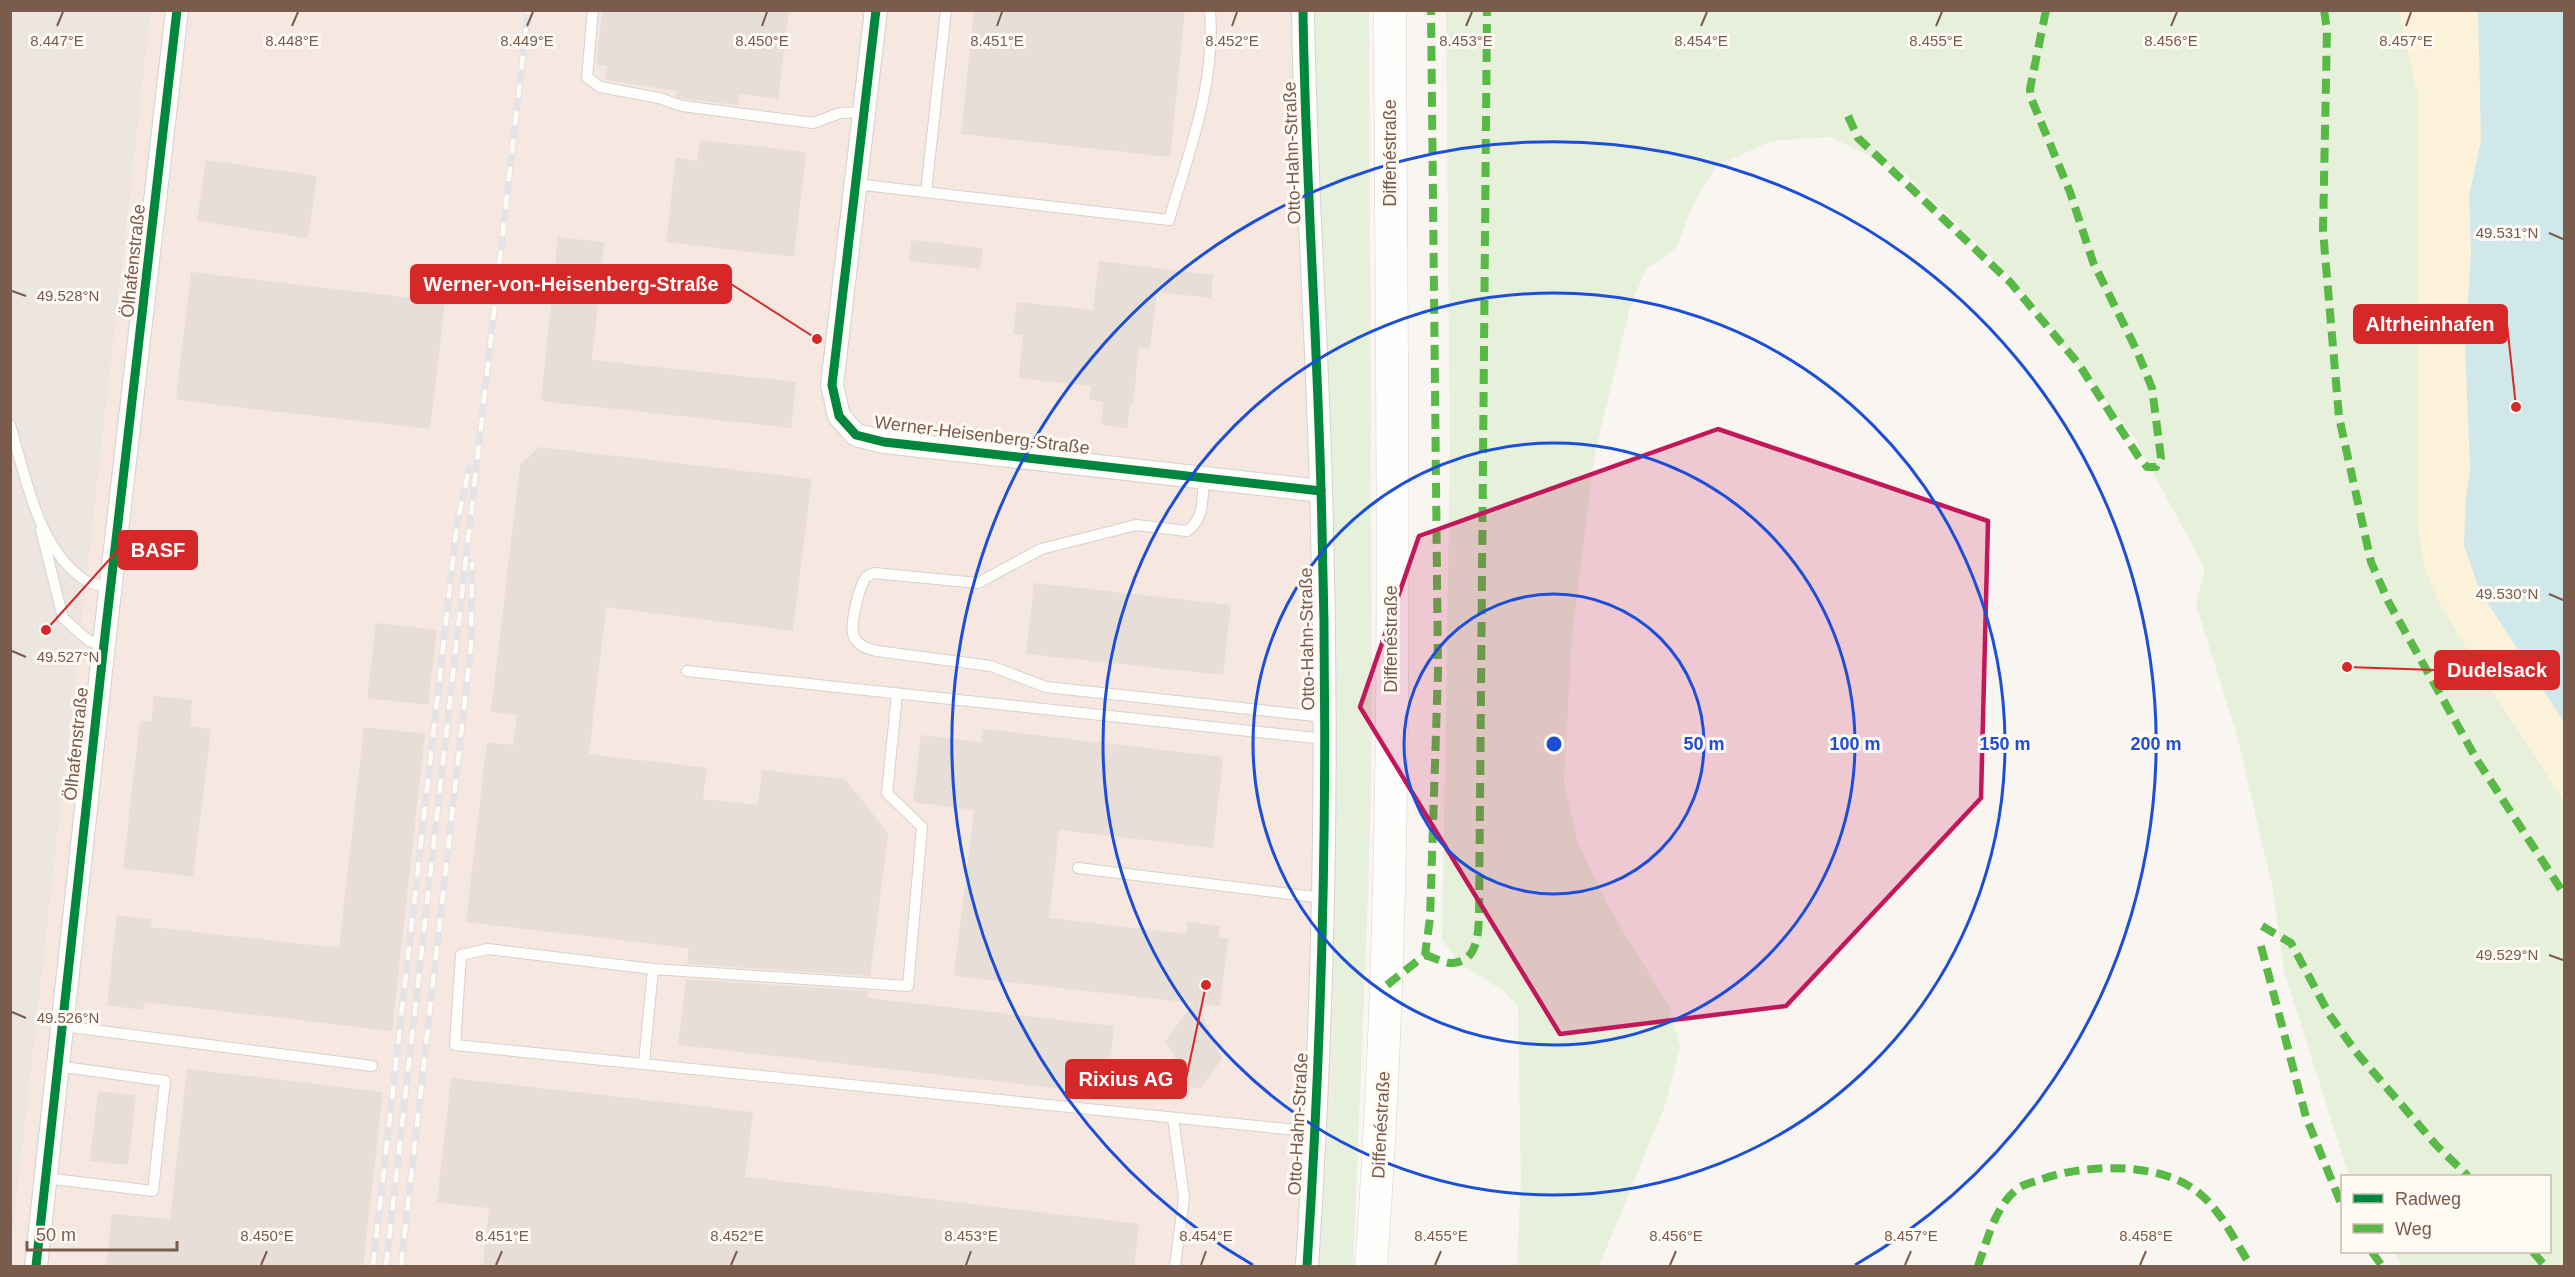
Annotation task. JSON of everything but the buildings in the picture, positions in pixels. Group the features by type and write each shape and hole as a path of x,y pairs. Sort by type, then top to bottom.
{"main road":[{"name":"Diffenéstraße","path":"1371,1266 1381,1129 1387,955 1391,634 1390,10"}],"street":[{"name":"Ölhafenstraße","path":"36,1266 104,644 177,10"},
{"name":"Werner-Heisenberg-Straße","path":"876,10 832,385 839,416 856,435 884,442 1321,491"},
{"name":"Otto-Hahn-Straße","path":"1304,10 1321,491 1325,739 1316,1132 1307,1266"}],"lane":[{"path":"593,10 587,77 600,87 659,98 682,106 813,123 840,113 864,112"},
{"path":"926,192 946,10"},
{"path":"855,184 1168,220 1202,112 1212,35 1210,10"},
{"path":"10,425 39,521 63,618 89,641 104,644"},
{"path":"1204,478 1201,514 1197,524 1188,531 1136,525 1041,549 978,583 874,573 866,577 859,593 852,631 854,639 867,648 877,651 991,666 1046,687 1324,717"},
{"path":"39,521 63,561 89,583 111,587"},
{"path":"687,671 1325,739"},
{"path":"897,694 887,793 922,827 908,986 653,969 488,949 461,955 455,1045 1316,1132"},
{"path":"1078,868 1323,898"},
{"path":"644,1064 653,969"},
{"path":"62,1026 372,1066"},
{"path":"45,1178 153,1191 165,1081 57,1066"},
{"path":"1173,1118 1184,1197 1175,1266"}],"highlighted area":[{"path":"1718,429 1988,521 1981,798 1786,1006 1560,1034 1360,707 1419,536"}],"shaded area":[{"path":"11,11 151,11 11,1249"},
{"path":"151,11 1314,11 1327,394 1336,568 1334,974 1331,1089 1318,1266 11,1266 11,1249"}],"green space":[{"path":"1314,11 1369,11 1372,740 1353,1266 1318,1266 1331,1089 1334,974 1336,568 1327,394"},
{"path":"1446,11 2399,11 2418,96 2417,208 2424,567 2438,600 2496,697 2564,801 2564,1266 2403,1266 2394,1253 2551,1253 2551,1175 2349,1175 2284,971 2273,889 2236,732 2196,604 2205,569 2134,437 2007,273 1902,171 1830,137 1772,141 1716,166 1691,208 1677,248 1646,269 1630,308 1595,453 1572,637 1564,781 1578,843 1609,908 1669,1006 1680,1047 1666,1103 1599,1266 1517,1266 1521,1182 1518,1007 1505,992 1461,964 1442,940 1450,456"}],"sand":[{"path":"2399,11 2478,11 2481,140 2469,197 2471,252 2465,345 2470,470 2466,497 2480,591 2564,722 2564,801 2496,697 2438,600 2424,567 2417,519 2418,96"}],"water":[{"path":"2478,11 2564,11 2564,722 2480,591 2464,546 2466,497 2470,470 2465,345 2471,252 2469,197 2481,140"}],"railway":[{"path":"386,1266 528,10"},
{"path":"373,1266 457,524 469,468"},
{"path":"401,1266 471,646 472,562"}],"marked path":[{"path":"1387,985 1425,955 1430,918 1438,671 1431,10"},
{"path":"1425,955 1453,963 1467,958 1475,946 1479,924 1487,10"},
{"path":"1848,116 1858,138 2010,282 2078,363 2138,456 2147,467 2156,467 2161,458 2152,388 2137,351 2093,262 2070,192 2031,98 2030,89 2046,10"},
{"path":"2324,10 2327,30 2323,231 2339,417 2371,562 2389,603 2477,760 2564,894"},
{"path":"2262,926 2291,943 2329,1014 2356,1052 2437,1146 2467,1175"},
{"path":"2261,946 2306,1117 2341,1204"},
{"path":"1978,1266 1997,1215 2018,1188 2054,1175 2074,1171 2118,1168 2160,1174 2195,1190 2220,1216 2251,1266"},
{"path":"2373,1253 2382,1266"},
{"path":"2534,1253 2545,1266"}],"cycle path":[{"path":"36,1266 104,644 177,10"},
{"path":"876,10 832,385 839,416 856,435 884,442 1321,491"},
{"path":"1303,10 1319,430 1325,684 1321,975 1307,1266"}],"place":[{"name":"Werner-von-Heisenberg-Straße","path":"817,339"},
{"name":"Altrheinhafen","path":"2516,407"},
{"name":"BASF","path":"46,630"},
{"name":"Dudelsack","path":"2347,667"},
{"name":"Rixius AG","path":"1206,985"}]}
